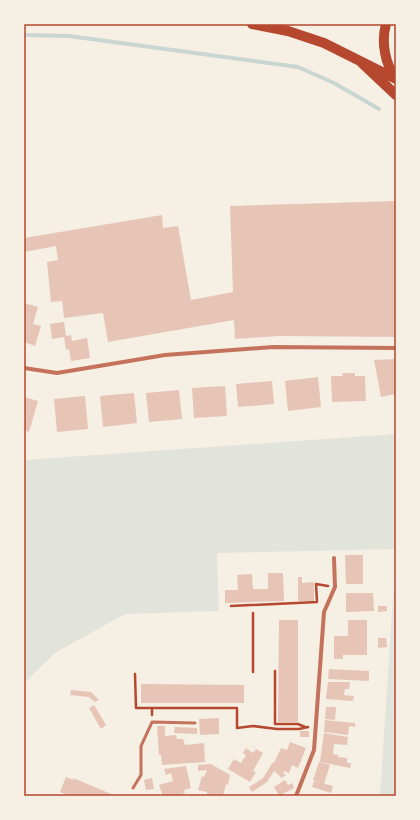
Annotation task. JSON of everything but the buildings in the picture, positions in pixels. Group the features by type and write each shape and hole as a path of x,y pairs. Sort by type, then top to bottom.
{"main road":[{"path":"252,24 288,31 324,43 395,79"},
{"path":"386,24 384,32 385,56 395,79"},
{"path":"357,59 396,95"}],"street":[{"path":"24,368 57,373 165,355 272,347 396,348"},
{"path":"296,796 314,750 324,612 335,587 334,558"}],"lane":[{"path":"133,788 141,775 141,746 152,722 195,723"}],"path":[{"path":"231,606 317,602 316,584 335,587"},
{"path":"252,672 253,613"},
{"path":"135,674 136,708 237,708 237,728 253,726 277,729 298,729 305,727 298,724 275,724 275,671"},
{"path":"152,708 152,722"}],"shaded area":[{"path":"396,434 396,549 217,553 219,611 125,614 55,653 24,683 24,460"},
{"path":"396,552 396,796 380,796"}],"waterway":[{"path":"24,35 69,36 298,67 334,83 379,109"}]}
